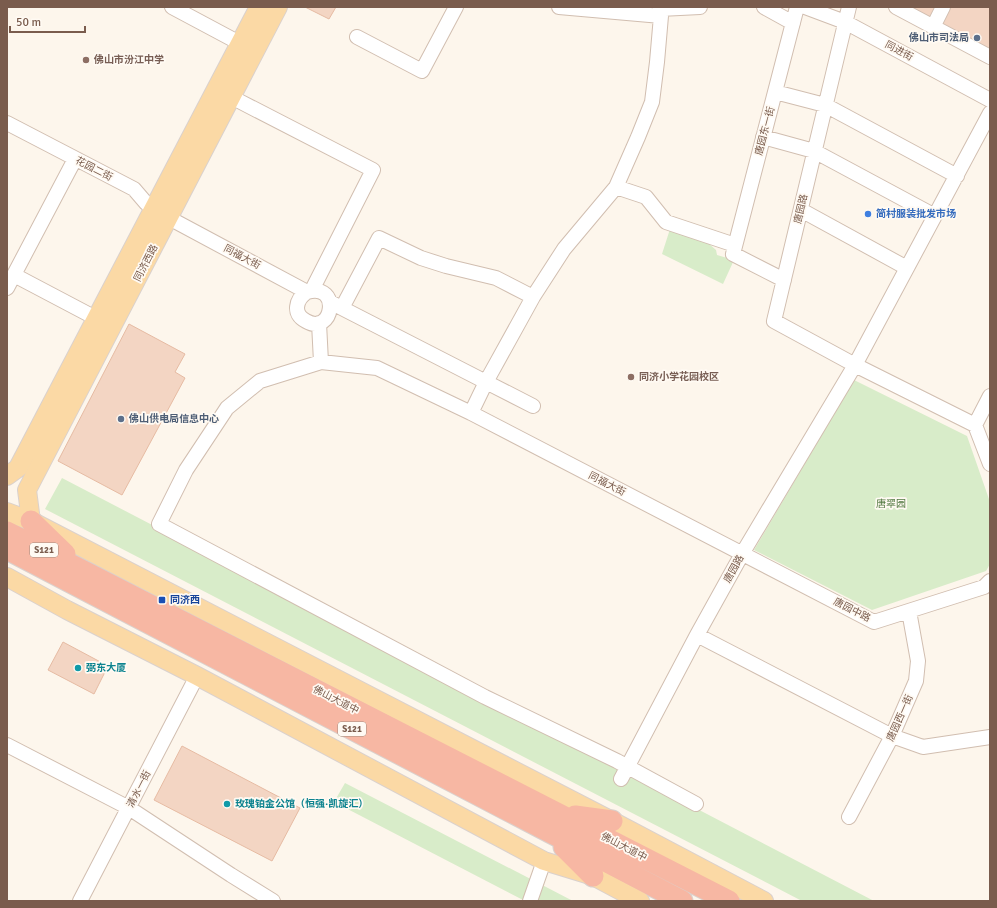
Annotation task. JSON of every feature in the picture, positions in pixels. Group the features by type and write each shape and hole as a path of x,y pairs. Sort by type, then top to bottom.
{"highway":[{"path":"31,521 80,568"},
{"name":"佛山大道中","path":"7,532 729,901"},
{"name":"佛山大道中","path":"12,553 682,901"},
{"path":"559,814 612,821"},
{"path":"550,833 593,876"}],"main road":[{"path":"12,472 15,452 88,314 150,206 248,7"},
{"name":"同济西路","path":"12,472 150,206 259,7"},
{"name":"同济西路","path":"31,521 27,490 94,362 172,220 278,7"},
{"path":"33,480 45,471 109,350 172,220 239,101 288,7"},
{"path":"93,380 94,362 109,350"},
{"path":"7,512 31,521 764,901"},
{"path":"7,577 67,610 197,676 544,861 593,876 640,901"}],"street":[{"path":"172,7 232,39"},
{"path":"357,37 422,71 456,7"},
{"path":"559,7 660,11 700,7"},
{"path":"764,7 793,23"},
{"name":"唐园东一街","path":"734,249 797,7"},
{"name":"同进街","path":"805,7 845,22 990,100"},
{"name":"唐园路","path":"849,7 774,321 855,365"},
{"path":"896,7 990,57"},
{"path":"933,27 943,7"},
{"path":"471,413 486,382 533,297 564,249 616,187 652,102 657,62 660,11"},
{"path":"775,92 825,105 956,176"},
{"path":"239,101 373,170 310,291 302,295 299,299 297,310 299,316 303,320 313,324 324,321 379,238 421,258 446,266 496,278 533,297"},
{"name":"唐园路","path":"625,773 697,635 742,554 855,365 990,113"},
{"name":"花园二街","path":"7,123 134,189 150,206 172,220"},
{"path":"763,138 814,151 934,216"},
{"path":"7,288 75,159"},
{"path":"616,187 646,197 666,222 734,249 784,280"},
{"path":"800,210 907,268"},
{"name":"同福大街","path":"172,220 310,291 322,292 336,305 533,406"},
{"path":"14,275 88,314"},
{"path":"319,323 321,362 260,380 227,408 186,470 159,524 625,773 696,804"},
{"name":"同福大街","path":"321,362 377,368 471,413 742,554"},
{"path":"855,365 975,425 990,464"},
{"path":"975,425 990,396"},
{"name":"唐园中路","path":"742,554 874,622 984,587 990,582"},
{"name":"唐园西一街","path":"849,817 892,736 916,681 918,662 909,611"},
{"path":"697,635 892,736 923,747 990,737"},
{"name":"清水一街","path":"80,901 197,676"},
{"path":"7,745 129,808 273,901"},
{"path":"530,901 544,861"}],"green space":[{"path":"670,229 707,242 716,250 717,255 734,260 723,284 662,254"},
{"name":"唐翠园","path":"854,380 967,436 990,502 990,564 986,571 872,610 754,550"},
{"path":"62,478 874,901 802,901 45,509"},
{"path":"345,783 573,901 525,901 334,802"}],"building":[{"path":"305,7 336,7 329,19"},
{"path":"907,7 942,7 935,22"},
{"name":"佛山市司法局","path":"947,7 990,7 990,52 938,24"},
{"name":"佛山供电局信息中心","path":"129,324 185,354 175,372 185,378 122,495 58,461"},
{"name":"弼东大厦","path":"63,642 108,666 94,694 48,670"},
{"name":"玫瑰铂金公馆（恒强·凯旋汇）","path":"182,746 300,808 272,861 154,800"}],"place":[{"name":"佛山市司法局","path":"977,38"},
{"name":"佛山市汾江中学","path":"86,60"},
{"name":"简村服装批发市场","path":"868,214"},
{"name":"同济小学花园校区","path":"631,377"},
{"name":"佛山供电局信息中心","path":"121,419"},
{"name":"同济西","path":"162,600"},
{"name":"弼东大厦","path":"78,668"},
{"name":"玫瑰铂金公馆（恒强·凯旋汇）","path":"227,804"}]}
